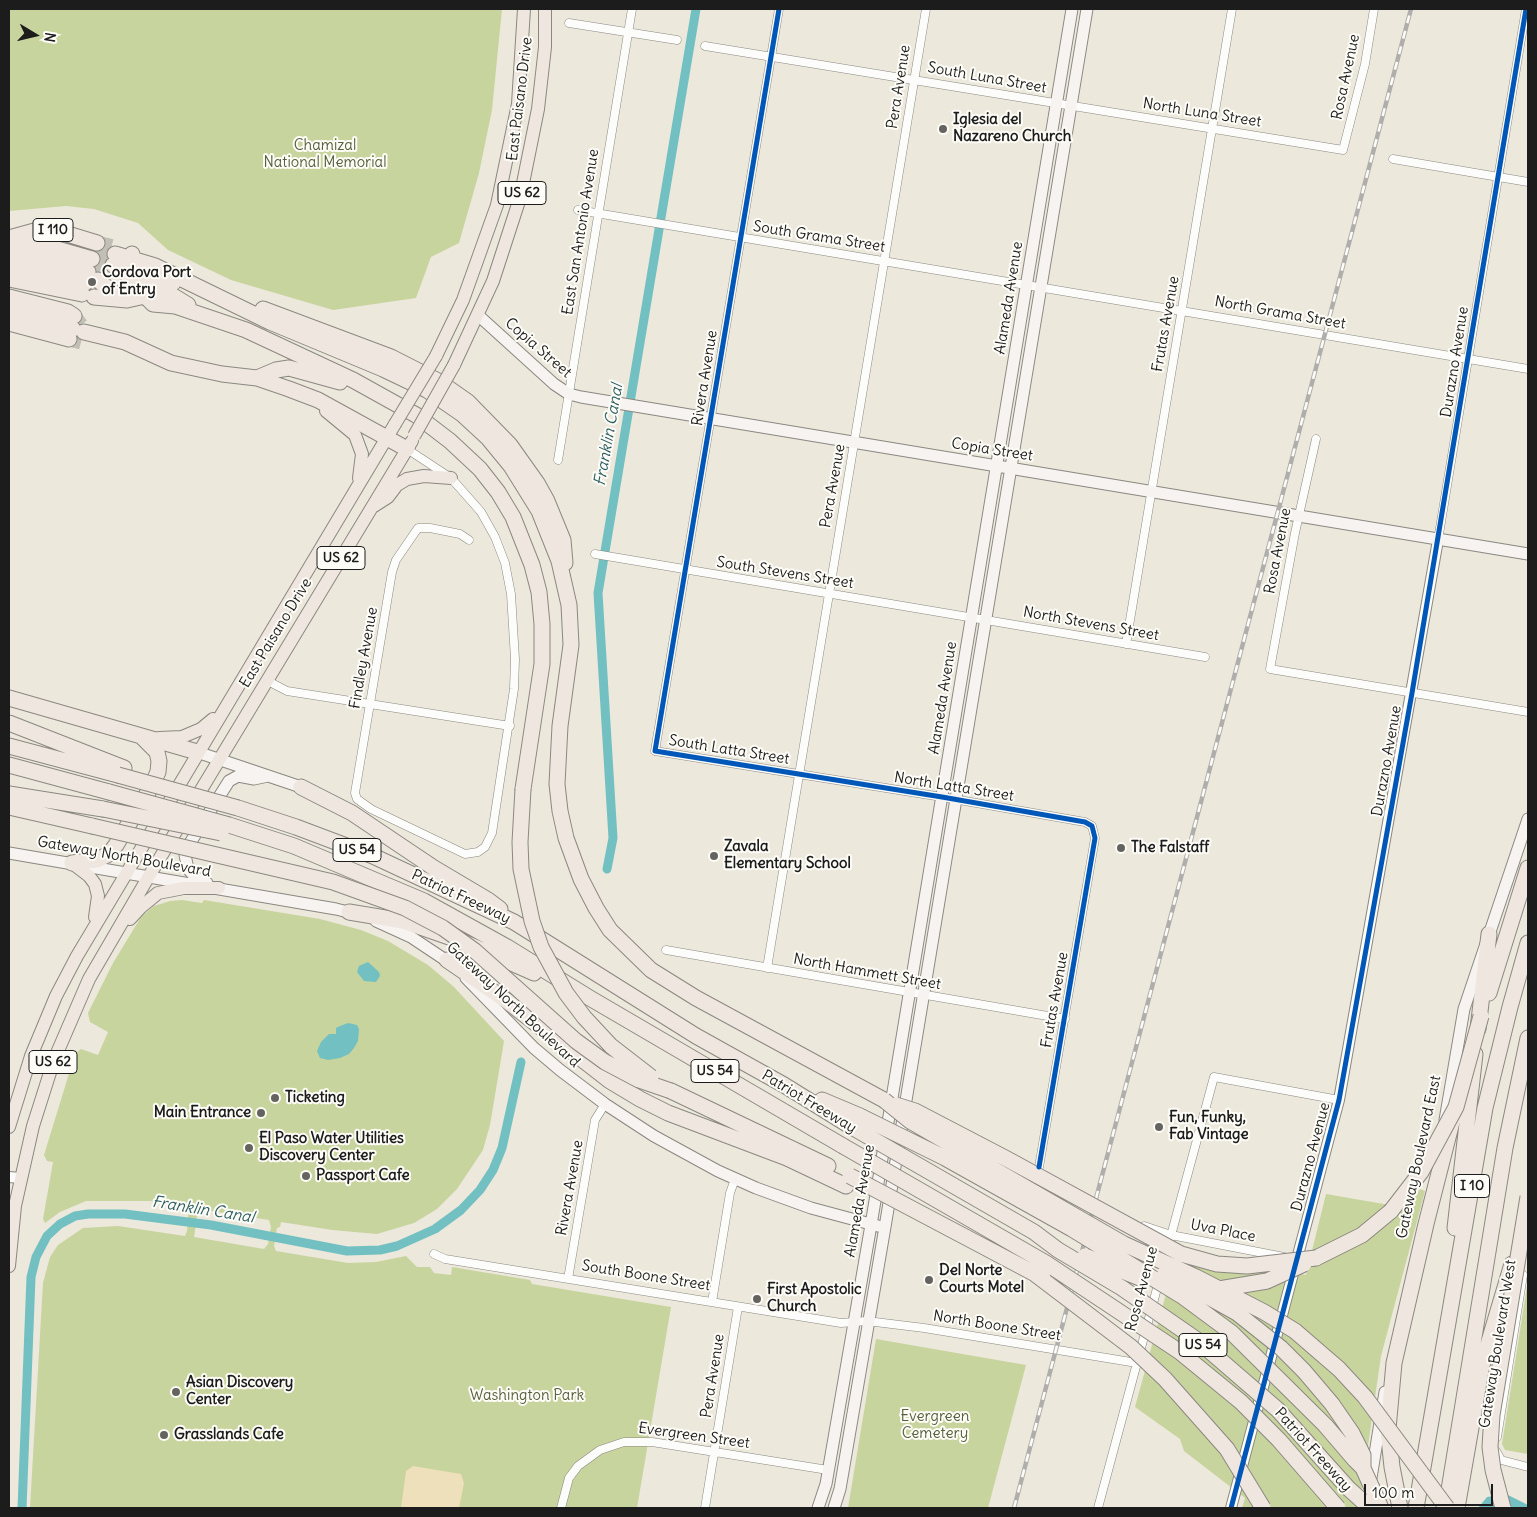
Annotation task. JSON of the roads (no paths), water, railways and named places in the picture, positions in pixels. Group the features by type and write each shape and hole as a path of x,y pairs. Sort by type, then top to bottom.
{"highway":[{"name":"I 110","path":"9,239 38,230 51,229 99,275"},
{"name":"I 110","path":"9,239 49,238 99,275"},
{"name":"I 110","path":"9,245 43,245 99,275 145,296 153,304 175,306 266,339 338,373 381,396"},
{"name":"I 110","path":"9,255 38,253 99,275"},
{"name":"I 110","path":"9,261 99,275"},
{"name":"I 110","path":"9,284 72,300 99,275 130,262 172,269 189,285 223,298 273,312 391,357 438,381 468,402 510,445 547,501 564,540 563,580 569,605 571,645 557,754 560,811 574,860 596,908 610,930 651,970 696,998 858,1084 884,1100"},
{"path":"130,262 128,277 131,282 176,297 203,315"},
{"name":"I 110","path":"9,268 29,268 99,275"},
{"name":"I 110","path":"9,273 34,276 99,275"},
{"name":"I 110","path":"9,279 99,275"},
{"path":"9,298 68,312 81,332"},
{"path":"9,305 81,332"},
{"path":"9,310 145,350 171,364 222,374 257,378 318,400 407,449"},
{"path":"9,317 81,332"},
{"path":"9,322 81,332"},
{"path":"257,378 276,370 289,368 314,374 381,396 416,415 450,441 480,469 498,492 508,509 526,549 539,592 542,624 542,656 537,708 523,789 520,842 521,869 532,921 551,967 584,1017 611,1046 671,1091"},
{"path":"9,698 198,752"},
{"path":"9,723 121,772"},
{"path":"72,864 97,860 109,854 150,788 158,772 160,761 152,744 142,737"},
{"path":"9,746 121,772"},
{"path":"9,765 109,792 225,829"},
{"name":"Patriot Freeway","path":"121,772 296,827 374,856 514,922 696,1036 784,1085 855,1121 1034,1232 1058,1250 1122,1288 1197,1340 1278,1410 1367,1508"},
{"path":"301,787 352,813 434,868 488,900 514,922"},
{"path":"9,794 225,829"},
{"path":"9,807 333,882 405,908 443,928 475,951 576,1041 605,1062 640,1080 671,1091 1035,1274 1113,1316 1140,1326"},
{"name":"Patriot Freeway","path":"225,829 294,846 424,900 508,947 588,997 1046,1263 1186,1357 1240,1402 1279,1440 1338,1508"},
{"path":"1400,1508 1392,1467 1388,1429 1391,1385 1404,1318 1456,1107 1528,868"},
{"path":"349,912 403,921 466,943 588,997"},
{"path":"1438,1381 1440,1321 1459,1197 1489,934"},
{"name":"I 10","path":"1416,1508 1485,1108 1528,943"},
{"path":"447,960 507,1001 610,1081 640,1099 668,1112 848,1181 1057,1299 1087,1320 1107,1328"},
{"name":"I 10","path":"1463,1437 1505,1148 1528,1038"},
{"path":"884,1100 915,1111 1007,1159 1154,1242 1181,1254 1217,1264 1247,1266 1316,1258"},
{"path":"884,1100 910,1121 1124,1244 1247,1303 1295,1331 1339,1369 1365,1397 1447,1508"},
{"path":"1034,1232 1131,1276 1173,1286 1211,1290 1267,1281 1362,1235 1391,1211 1421,1172 1456,1107"},
{"path":"855,1121 971,1172 1072,1229 1182,1296 1232,1333 1325,1425 1363,1468 1381,1508"},
{"path":"1503,1508 1492,1470 1490,1447 1492,1415 1528,1197"},
{"path":"1447,1508 1488,1340 1528,1212"},
{"path":"1124,1244 1148,1262 1237,1314 1281,1348 1332,1404 1363,1455 1363,1468"},
{"path":"1035,1274 1107,1328 1152,1366 1202,1418 1227,1449 1263,1508"},
{"path":"1408,1508 1423,1462"},
{"path":"1457,1508 1459,1462"}],"main road":[{"name":"East Paisano Drive","path":"9,1127 31,1056 45,1022 92,928 436,356 477,265 497,205 513,134 521,81 524,9"},
{"name":"East Paisano Drive","path":"9,1266 15,1206 14,1177 42,1093 66,1030 110,942 148,876 407,449 479,316 509,236 530,159 542,78 545,9"},
{"name":"Alameda Avenue","path":"818,1508 828,1470 871,1225 1072,9"},
{"name":"Alameda Avenue","path":"834,1508 840,1489 867,1321 885,1228 954,799 1086,9"},
{"path":"477,265 479,280 471,303 479,316"},
{"name":"Copia Street","path":"479,316 554,384 569,394 1528,554"},
{"path":"304,395 338,419 356,435 362,454 357,487"},
{"path":"372,507 388,497 397,485 407,479 424,476 451,478"},
{"path":"299,628 308,598 303,580"},
{"path":"142,737 182,737 201,729 221,712"},
{"path":"198,752 301,787"},
{"path":"219,888 195,877 188,869 185,855 190,842 230,781 238,776 254,779 268,776"},
{"name":"Gateway Boulevard East","path":"1367,1508 1390,1358 1445,1118 1464,1009 1528,819"},
{"name":"Gateway North Boulevard","path":"9,853 349,912 386,925 447,960 534,1048 604,1104 686,1155 735,1179 811,1208 885,1228"},
{"path":"72,864 89,876 95,884 98,906 92,928"},
{"path":"110,942 140,906 158,893 184,888 219,888"},
{"path":"45,1022 66,1030"}],"street":[{"name":"East San Antonio Avenue","path":"558,460 632,9"},
{"name":"Rivera Avenue","path":"655,751 779,9"},
{"name":"Pera Avenue","path":"767,968 926,9"},
{"name":"Frutas Avenue","path":"1126,644 1232,9"},
{"name":"Rosa Avenue","path":"1344,150 1365,64 1374,9"},
{"name":"Durazno Avenue","path":"1231,1508 1339,1100 1412,693 1526,9"},
{"path":"569,23 677,40"},
{"name":"South Luna Street","path":"705,46 771,55 1056,104"},
{"name":"North Luna Street","path":"1056,104 1344,150"},
{"path":"1392,159 1528,182"},
{"name":"South Grama Street","path":"578,210 1026,285"},
{"name":"North Grama Street","path":"1026,285 1528,369"},
{"name":"Rosa Avenue","path":"1316,439 1299,516 1270,669 1412,693"},
{"path":"266,680 287,691 510,726 515,659 511,594 505,563 495,537 481,512 451,478 407,449"},
{"name":"Findley Avenue","path":"469,540 460,534 430,528 418,528 401,552 392,572 356,793 357,799 371,809 460,853 471,854 485,847 492,833 510,726"},
{"name":"South Stevens Street","path":"595,554 685,571 972,616"},
{"name":"North Stevens Street","path":"972,616 1205,657"},
{"path":"1412,693 1528,712"},
{"name":"South Latta Street","path":"655,751 799,774"},
{"name":"North Latta Street","path":"799,774 1085,822 1092,826 1095,838"},
{"name":"Frutas Avenue","path":"1039,1167 1095,838"},
{"name":"North Hammett Street","path":"666,950 909,994 1065,1019"},
{"name":"Rosa Avenue","path":"1098,1508 1214,1077 1339,1100"},
{"name":"Rivera Avenue","path":"568,1279 595,1120 604,1104"},
{"path":"712,1302 730,1193 735,1179"},
{"name":"Uva Place","path":"1144,1226 1171,1235 1297,1260"},
{"name":"Gateway Boulevard West","path":"1528,1239 1497,1454 1501,1460 1528,1466"},
{"name":"South Boone Street","path":"434,1254 445,1260 738,1307 853,1323"},
{"name":"Pera Avenue","path":"705,1508 738,1307"},
{"name":"North Boone Street","path":"853,1323 867,1321 924,1328 1137,1363"},
{"name":"Evergreen Street","path":"561,1508 569,1478 578,1466 612,1445 637,1441 828,1470"}],"water":[{"path":"368,962 379,972 380,976 376,982 364,981 357,972 359,966"},
{"path":"348,1023 357,1025 359,1029 358,1041 354,1048 349,1054 340,1058 328,1060 320,1058 317,1051 321,1042 329,1034 336,1034 336,1028"},
{"path":"1506,1494 1528,1505 1528,1508 1478,1508 1487,1497"}],"waterway":[{"name":"Franklin Canal","path":"607,869 613,838 598,593 696,9"},
{"name":"Franklin Canal","path":"22,1508 31,1277 36,1257 47,1236 60,1224 75,1216 125,1214 211,1225 347,1251 380,1250 397,1246 435,1229 461,1210 480,1190 493,1170 502,1148 521,1062"}],"tunnel":[{"path":"97,243 117,248"},
{"path":"93,255 114,260"},
{"path":"90,265 102,268"},
{"path":"74,316 81,325"},
{"path":"69,339 81,342"}],"railway":[{"path":"1014,1508 1411,9"}],"place":[{"name":"Iglesia del Nazareno Church","path":"943,129"},
{"name":"Cordova Port of Entry","path":"92,282"},
{"name":"The Falstaff","path":"1121,848"},
{"name":"Zavala Elementary School","path":"714,856"},
{"name":"Ticketing","path":"275,1098"},
{"name":"Main Entrance","path":"261,1113"},
{"name":"Fun, Funky, Fab Vintage","path":"1159,1127"},
{"name":"El Paso Water Utilities Discovery Center","path":"249,1148"},
{"name":"Passport Cafe","path":"306,1176"},
{"name":"Del Norte Courts Motel","path":"929,1280"},
{"name":"First Apostolic Church","path":"757,1299"},
{"name":"Asian Discovery Center","path":"176,1392"},
{"name":"Grasslands Cafe","path":"164,1435"}],"park label":[{"name":"Chamizal National Memorial","path":"325,154"},
{"name":"Washington Park","path":"527,1396"},
{"name":"Evergreen Cemetery","path":"935,1426"}]}
